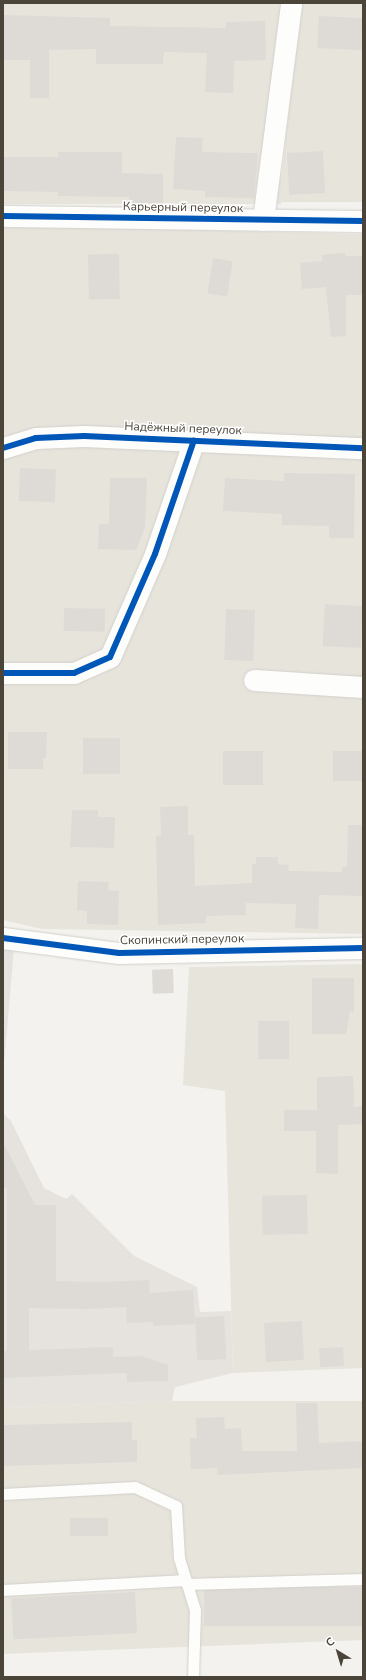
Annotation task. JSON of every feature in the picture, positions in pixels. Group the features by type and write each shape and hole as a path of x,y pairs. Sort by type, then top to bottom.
{"street":[{"path":"263,220 292,3"},
{"name":"Карьерный переулок","path":"3,216 363,221"},
{"name":"Надёжный переулок","path":"3,448 36,438 84,436 363,448"},
{"path":"3,673 74,673 110,657 155,554 194,440"},
{"path":"254,680 363,687"},
{"name":"Скопинский переулок","path":"3,938 119,953 363,948"}],"lane":[{"path":"3,1494 135,1487 176,1506 180,1558 195,1610 193,1677"},
{"path":"3,1590 186,1582 363,1579"}],"shaded area":[{"path":"3,3 281,3 281,204 3,204"},
{"path":"300,3 363,3 363,202 279,202"},
{"path":"3,226 363,234 363,934 42,929 3,920"},
{"path":"3,947 14,948 3,1075"},
{"path":"363,964 363,1368 233,1373 225,1091 183,1085 189,967"},
{"path":"3,1113 11,1121 44,1188 66,1199 72,1194 134,1256 197,1287 200,1312 231,1311 233,1373 175,1387 172,1401 3,1407"},
{"path":"172,1401 363,1401 363,1640 3,1654 3,1407"}],"building":[{"path":"3,15 110,18 110,26 226,28 226,22 265,21 266,60 234,61 233,93 205,92 207,53 164,52 163,64 96,64 96,49 49,50 49,98 30,98 30,60 3,60"},
{"path":"319,16 363,18 361,50 317,48"},
{"path":"176,137 203,138 202,152 258,153 254,198 205,197 205,191 173,189"},
{"path":"323,151 325,193 289,195 287,153"},
{"path":"58,152 122,152 122,173 163,174 163,203 129,204 129,197 58,196 58,192 3,191 3,157 58,157"},
{"path":"345,253 346,256 363,256 363,295 346,295 346,336 331,337 326,287 302,289 300,263 322,261 322,255"},
{"path":"119,254 120,299 89,300 88,255"},
{"path":"213,258 233,261 227,297 207,294"},
{"path":"20,468 56,469 55,502 19,501"},
{"path":"284,473 355,474 354,538 329,538 329,526 282,525 282,514 223,511 225,478 284,481"},
{"path":"110,478 147,478 145,528 136,550 98,549 99,524 109,524"},
{"path":"325,604 363,606 361,648 323,646"},
{"path":"64,608 105,609 105,632 64,631"},
{"path":"226,609 255,610 253,661 224,660"},
{"path":"8,732 47,732 46,758 43,758 43,769 8,769"},
{"path":"83,738 120,738 120,774 83,774"},
{"path":"223,751 263,751 263,785 223,785"},
{"path":"333,751 363,751 363,781 333,781"},
{"path":"188,806 188,835 194,835 195,886 252,883 252,864 256,864 256,857 278,857 278,864 289,865 288,871 342,872 342,867 347,867 348,825 363,825 363,896 319,895 318,929 295,928 296,904 246,903 246,915 206,916 206,923 158,925 156,836 161,835 160,807"},
{"path":"72,810 98,810 98,817 115,817 114,848 70,847"},
{"path":"78,881 109,882 108,890 119,891 118,925 87,924 87,911 77,910"},
{"path":"173,969 174,993 153,994 152,970"},
{"path":"312,978 354,978 354,1012 350,1012 346,1034 312,1034"},
{"path":"258,1021 289,1021 289,1059 258,1059"},
{"path":"353,1076 354,1107 363,1106 363,1124 338,1125 338,1174 316,1173 316,1131 284,1131 284,1110 317,1110 317,1077"},
{"path":"3,1142 35,1205 56,1205 56,1281 102,1282 149,1280 150,1293 193,1290 195,1324 153,1326 153,1322 127,1323 126,1307 87,1309 29,1308 29,1350 113,1347 113,1357 141,1356 168,1365 168,1381 127,1382 127,1373 3,1378 3,1351 7,1351 7,1188 3,1188"},
{"path":"307,1195 308,1234 263,1235 262,1196"},
{"path":"224,1316 226,1359 197,1360 195,1318"},
{"path":"302,1321 304,1360 266,1362 264,1323"},
{"path":"343,1347 344,1366 320,1367 319,1348"},
{"path":"296,1403 317,1403 319,1443 363,1441 363,1468 218,1475 217,1468 191,1469 190,1438 197,1438 196,1418 224,1417 225,1429 241,1428 242,1451 297,1451"},
{"path":"132,1422 132,1440 137,1440 137,1462 3,1466 3,1425"},
{"path":"70,1518 108,1518 108,1536 70,1536"},
{"path":"204,1587 363,1587 363,1626 204,1626"},
{"path":"135,1592 137,1633 13,1639 11,1598"}],"cycle path":[{"path":"3,216 363,221"},
{"path":"3,448 36,438 84,436 363,448"},
{"path":"3,673 74,673 110,657 155,554 194,440"},
{"path":"3,938 119,953 363,948"}]}
